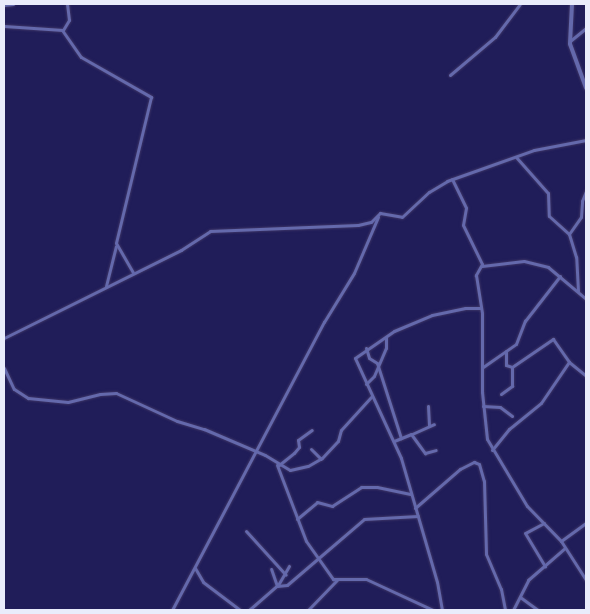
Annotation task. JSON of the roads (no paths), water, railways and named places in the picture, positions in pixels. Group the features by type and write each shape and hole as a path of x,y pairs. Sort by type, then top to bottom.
{"street":[{"path":"4,5 13,4"},
{"path":"62,30 68,20 66,4"},
{"path":"450,75 499,33 520,4"},
{"path":"572,4 570,41 586,88"},
{"path":"4,26 62,30"},
{"path":"570,41 586,28"},
{"path":"62,30 81,57 151,97 106,287"},
{"path":"379,214 402,217 433,189 452,179 534,150 586,140"},
{"path":"516,157 548,192 549,216 569,234 576,257 578,292"},
{"path":"452,179 466,208 463,225 475,244 482,266 476,276 481,308 483,406 487,439 527,506 562,541 586,580"},
{"path":"569,234 581,217 582,201 586,191"},
{"path":"4,338 133,272 181,250 215,230 358,225 371,222 379,214"},
{"path":"172,610 324,322 356,268 379,214"},
{"path":"116,245 133,272"},
{"path":"482,266 524,261 548,268 586,299"},
{"path":"483,367 516,344 525,321 560,276"},
{"path":"442,610 418,516 394,441 355,359 366,348 435,314 466,308 481,308"},
{"path":"366,384 378,365 386,346 386,337"},
{"path":"512,367 551,339 556,341 569,362 586,376"},
{"path":"366,348 369,358 378,365 401,438"},
{"path":"506,351 506,365 512,367"},
{"path":"492,450 509,429 541,403 569,362"},
{"path":"501,394 512,386 512,367"},
{"path":"4,368 16,391 28,398 68,402 100,394 116,393 257,451 278,464 297,469 321,459 336,444 341,430 357,410 372,398"},
{"path":"428,406 429,426"},
{"path":"483,406 500,407 512,416"},
{"path":"394,441 434,424"},
{"path":"278,464 294,454 299,447 298,440 312,430"},
{"path":"412,434 425,453 436,450"},
{"path":"311,449 321,459"},
{"path":"415,508 460,469 474,462 479,464 484,481 485,550 501,589 505,610"},
{"path":"278,464 296,519 310,547 337,580"},
{"path":"296,519 317,502 332,506 361,487 379,487 410,494"},
{"path":"277,586 287,585 364,519 418,516"},
{"path":"544,523 525,533 544,566"},
{"path":"562,541 586,523"},
{"path":"246,531 286,574"},
{"path":"514,610 525,584 565,548"},
{"path":"248,610 277,586 286,574 289,566"},
{"path":"195,568 203,582 240,610"},
{"path":"271,569 277,586"},
{"path":"308,610 337,580 366,579 433,610"},
{"path":"520,597 538,610"}]}
